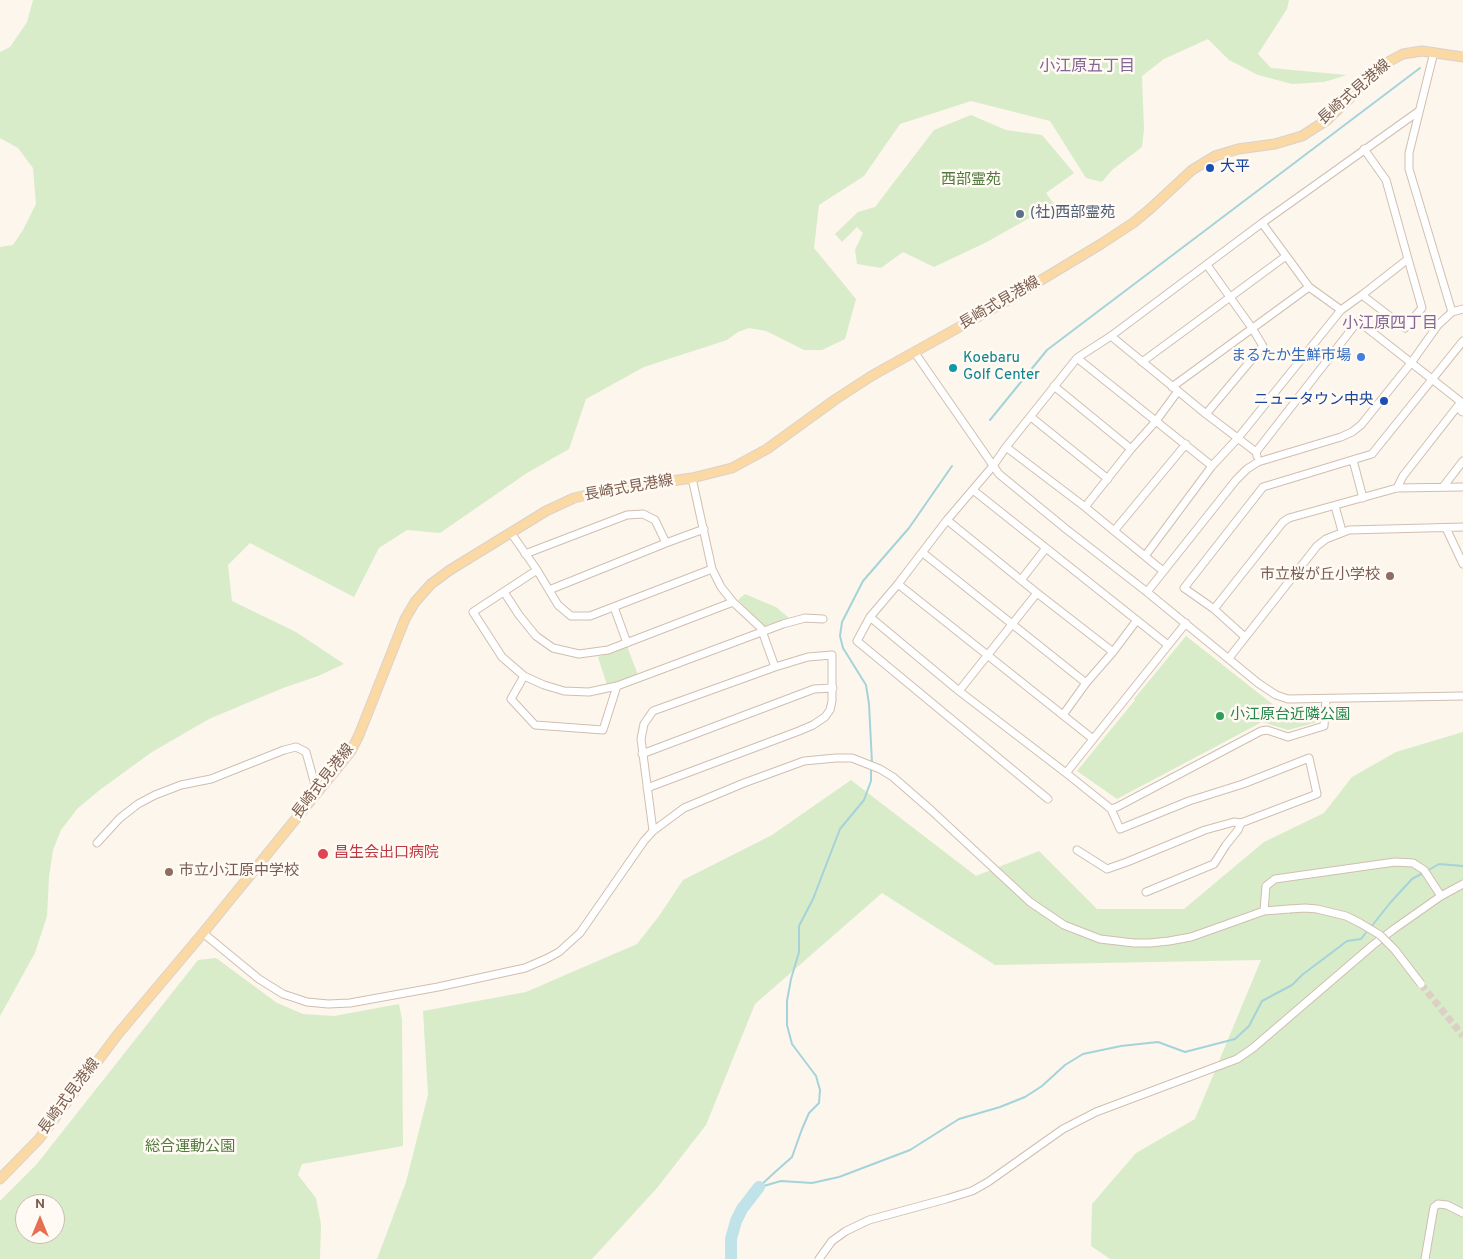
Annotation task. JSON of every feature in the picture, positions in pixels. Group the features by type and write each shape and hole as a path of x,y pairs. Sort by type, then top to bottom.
{"main road":[{"name":"長崎式見港線","path":"0,1180 38,1138 118,1034 351,751 406,619 416,602 431,584 546,510 574,498 608,490 692,478 732,468 766,449 873,375 1008,300 1101,244 1133,223 1192,170 1215,156 1238,149 1275,144 1302,136 1327,120 1386,63 1403,54 1422,51 1463,57"}],"street":[{"path":"1434,52 1409,153 1409,169 1452,312"},
{"path":"1048,799 858,641 870,617 923,553 947,520 993,466 1077,358 1419,111"},
{"path":"1362,295 1405,328 1422,308 1386,180 1364,149"},
{"path":"1262,223 1309,287 1341,310"},
{"path":"1142,362 1286,256"},
{"path":"1145,556 1212,466 1238,438 1341,310 1408,259"},
{"path":"1206,414 1263,346 1207,265"},
{"path":"1085,507 1156,421 1175,389 1252,328 1309,287"},
{"path":"1147,592 1247,468 1258,462 1352,432 1361,425 1411,363 1438,325 1452,312 1463,309"},
{"path":"1256,452 1358,321 1462,401"},
{"path":"1110,336 1256,452 1258,462"},
{"path":"1245,637 1214,609 1184,588 1263,487 1372,454 1463,341"},
{"path":"915,353 1000,474 1258,683 1276,695 1288,699 1463,696"},
{"path":"1077,358 1212,466"},
{"path":"1054,386 1131,449"},
{"path":"1462,401 1461,411 1463,412"},
{"path":"1397,488 1402,476 1462,401"},
{"path":"1031,417 1108,479"},
{"path":"1114,531 1186,444"},
{"path":"1006,447 1085,507 1163,571"},
{"path":"1353,460 1363,498"},
{"path":"1443,487 1463,461"},
{"path":"692,478 712,569 721,586 733,602 761,628 774,667"},
{"path":"1214,609 1283,522 1289,518 1397,488 1463,487"},
{"path":"973,490 1168,645"},
{"path":"1335,506 1342,532"},
{"path":"525,554 627,515 643,514 655,520 666,543"},
{"path":"947,520 1113,652"},
{"path":"1229,658 1317,546 1326,538 1349,530 1463,527"},
{"path":"1446,528 1463,564"},
{"path":"549,590 704,529"},
{"path":"511,533 537,570 558,605 571,616 590,616 712,569"},
{"path":"1021,580 1046,548"},
{"path":"923,553 1086,683"},
{"path":"537,570 473,612 502,658 524,676 544,686 564,691 589,692 617,686 783,624 805,618 823,619"},
{"path":"898,584 1093,739"},
{"path":"504,592 536,636 553,648 580,654 608,650 733,602"},
{"path":"959,690 1037,593"},
{"path":"614,607 627,642"},
{"path":"870,617 959,690 1111,809 1120,829 1189,801 1243,784 1309,758 1316,794 1240,823 1234,822 1205,830 1107,869 1077,850"},
{"path":"1063,715 1086,683 1137,620"},
{"path":"1066,773 1186,623"},
{"path":"647,788 813,725 830,710 833,688 832,655 808,657 774,667 653,711 644,724 641,739 642,754 653,831"},
{"path":"524,676 511,698 535,725 603,730 617,686"},
{"path":"642,754 814,689 833,688"},
{"path":"1111,809 1261,731 1267,730 1288,737 1324,726 1326,698"},
{"path":"97,843 120,818 138,804 155,795 182,785 211,779 296,747 306,752 317,792"},
{"path":"203,933 259,979 283,994 307,1002 328,1004 350,1003 526,968 559,952 580,933 591,920 633,856 653,831 684,808 804,761 823,758 852,758 880,769 893,777 1030,902 1064,925 1078,931 1100,939 1150,944 1191,938 1264,911 1304,908 1331,912 1346,916 1366,926 1380,936 1395,950 1421,984"},
{"path":"1146,892 1214,864 1238,830 1240,823"},
{"path":"1264,911 1266,886 1275,879 1395,862 1414,863 1424,870 1441,896"},
{"path":"819,1259 832,1242 846,1231 869,1220 972,1191 988,1182 1063,1129 1096,1112 1237,1059 1253,1048 1373,945 1441,896 1463,884"},
{"path":"1425,1259 1430,1221 1434,1207 1438,1204 1446,1205 1463,1213"}],"green space":[{"path":"33,0 1289,0 1287,9 1258,54 1271,68 1347,75 1324,82 1292,84 1258,75 1229,60 1208,39 1164,59 1142,76 1144,129 1142,147 1112,170 1102,182 1086,178 1050,121 971,101 900,124 864,176 819,205 814,248 856,299 845,339 822,350 804,350 766,331 749,328 738,332 727,340 644,367 586,399 569,449 527,473 440,533 407,530 379,548 354,597 250,543 228,565 232,601 296,632 344,664 209,719 152,752 78,808 61,830 53,850 49,877 47,916 35,953 0,1016 0,247 13,245 36,204 33,168 18,148 0,138 0,52 10,47 27,22"},
{"name":"西部霊苑","path":"971,115 1006,130 1042,135 1074,173 1046,193 1054,204 987,242 934,267 903,252 881,268 857,264 855,250 863,233 857,227 842,242 835,234 858,212 875,207 934,130"},
{"path":"745,594 776,607 789,618 764,626 738,600"},
{"name":"小江原台近隣公園","path":"1186,636 1280,710 1318,707 1318,722 1288,730 1262,722 1117,799 1077,771"},
{"path":"627,646 638,675 607,685 598,657"},
{"path":"1463,732 1463,1259 1110,1259 1091,1246 1092,1204 1136,1153 1195,1119 1261,960 995,965 882,893 755,1004 706,1125 657,1188 592,1259 377,1259 406,1182 428,1095 423,1011 526,992 637,944 659,916 683,880 772,835 851,780 976,876 1039,851 1097,909 1184,909 1264,842 1324,813 1352,777 1396,752"},
{"name":"総合運動公園","path":"216,958 277,1003 303,1014 334,1016 399,1004 402,1020 403,1146 302,1164 298,1175 316,1198 321,1224 320,1259 0,1259 0,1201 36,1165 198,960"}],"waterway":[{"path":"990,420 1047,350 1420,68"},
{"path":"872,763 869,704 866,685 843,648 840,636 842,622 863,581 909,528 952,466"},
{"path":"759,1187 792,1157 809,1113 819,1103 820,1090 816,1076 792,1044 787,1025 787,1001 799,952 799,926 813,899 840,829 864,800 871,781 871,768"},
{"path":"1427,871 1439,864 1463,866"},
{"path":"1371,927 1412,879 1423,873"},
{"path":"760,1187 781,1181 812,1183 839,1177 910,1150 959,1119 1000,1107 1025,1097 1042,1086 1065,1065 1083,1054 1121,1046 1158,1042 1185,1052 1235,1039 1249,1026 1262,1001 1292,985 1302,975 1347,941 1361,939 1368,930"},
{"path":"731,1259 731,1239 736,1221 742,1209 759,1187"}],"tunnel":[{"path":"1421,984 1463,1036"}],"place":[{"name":"大平","path":"1210,168"},
{"name":"(社)西部霊苑","path":"1020,214"},
{"name":"まるたか生鮮市場","path":"1361,357"},
{"name":"Koebaru Golf Center","path":"953,368"},
{"name":"ニュータウン中央","path":"1384,401"},
{"name":"市立桜が丘小学校","path":"1390,576"},
{"name":"小江原台近隣公園","path":"1220,716"},
{"name":"昌生会出口病院","path":"323,854"},
{"name":"市立小江原中学校","path":"169,872"}],"district":[{"name":"小江原五丁目","path":"1087,68"},
{"name":"小江原四丁目","path":"1390,325"}]}
